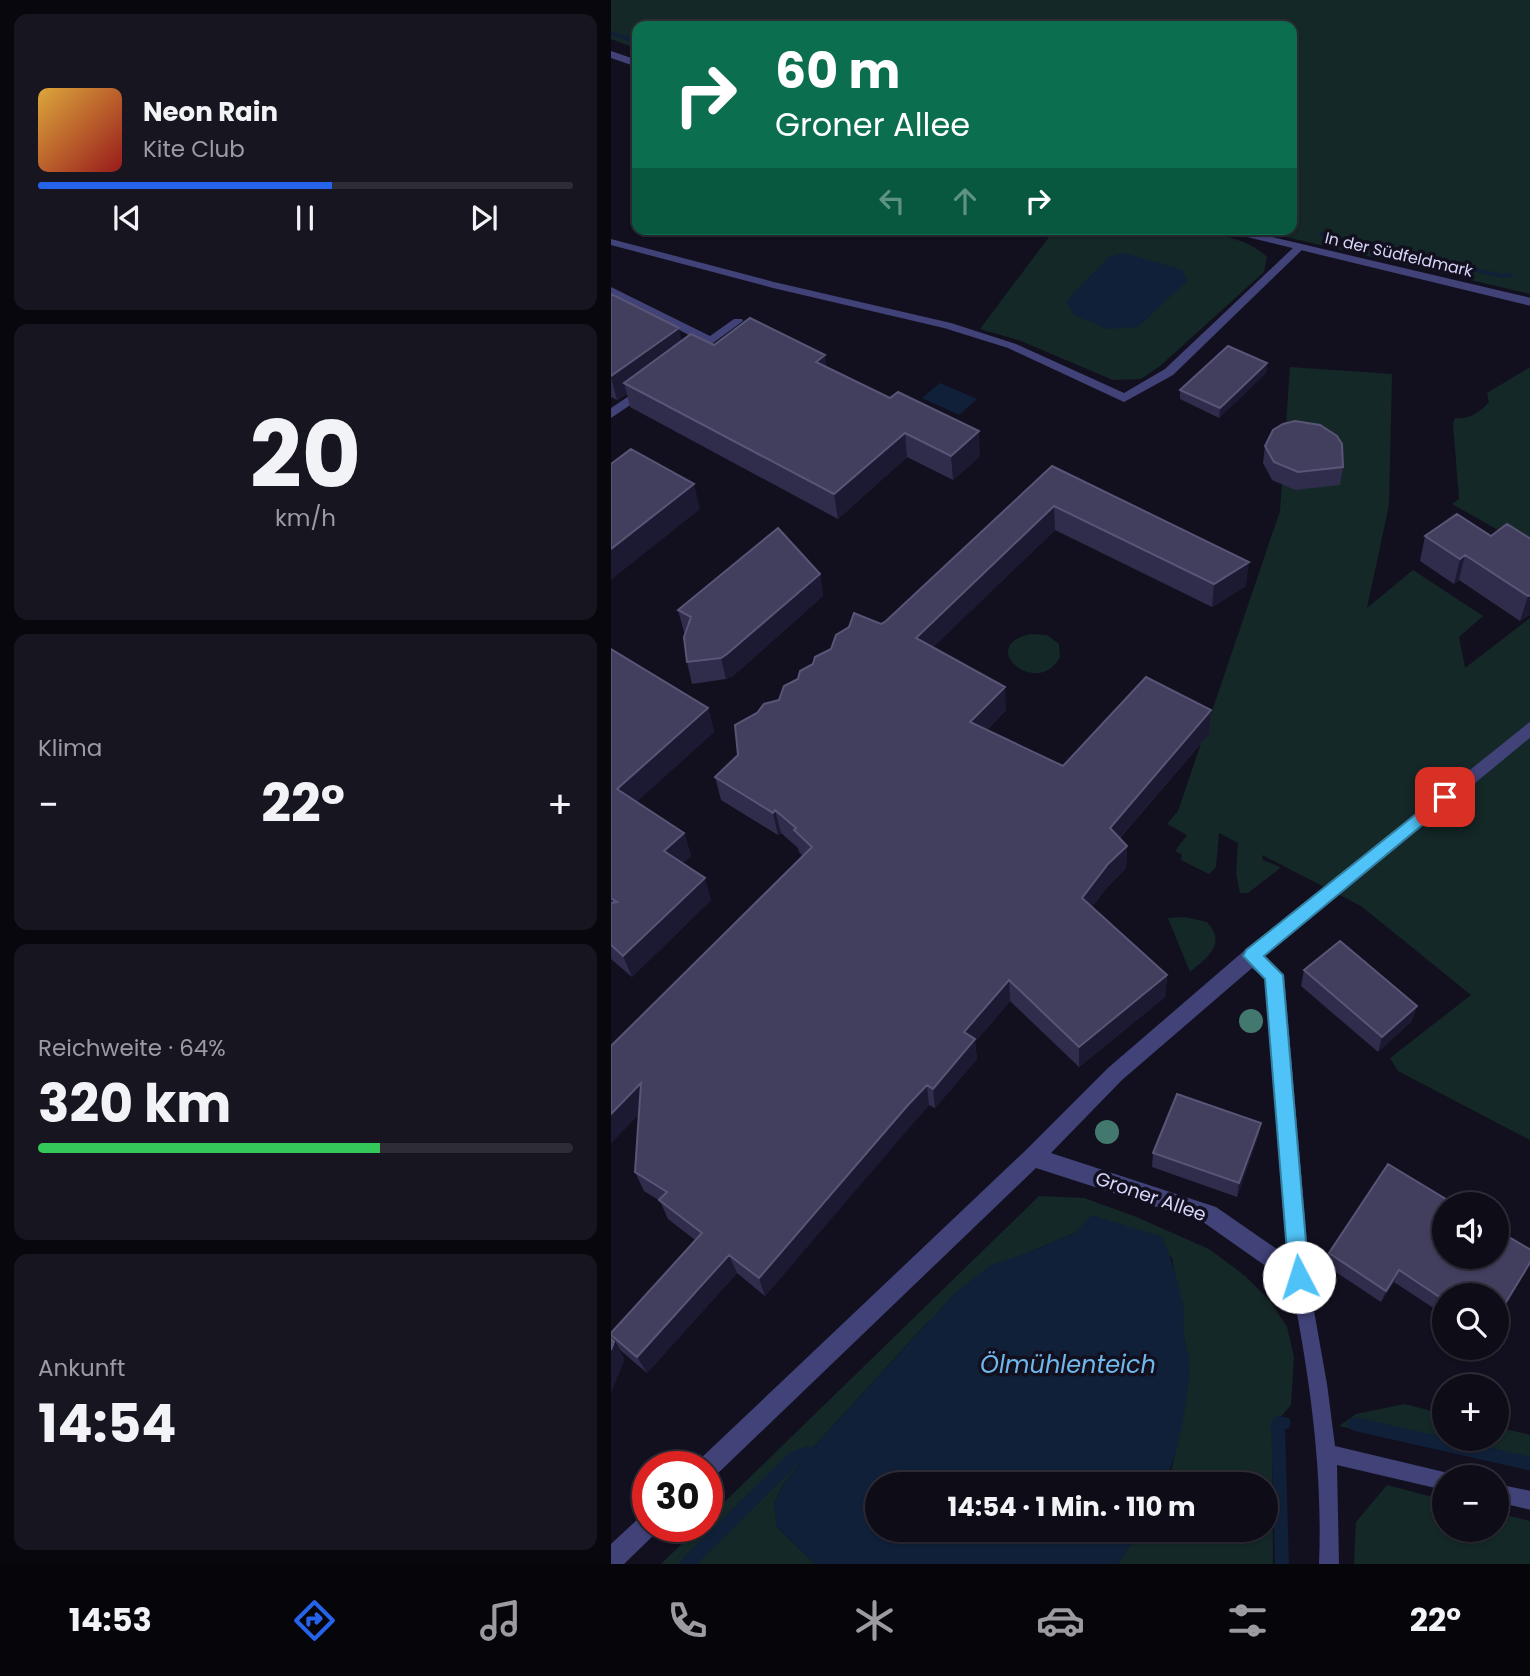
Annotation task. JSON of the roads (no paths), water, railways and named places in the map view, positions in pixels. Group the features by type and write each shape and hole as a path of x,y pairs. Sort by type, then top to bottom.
{"street":[{"path":"611,54 632,62"},
{"name":"In der Südfeldmark","path":"1243,235 1530,302"},
{"path":"723,1453 1033,1157 1115,1074 1252,956 1530,727"},
{"path":"1252,956 1274,975 1299,1277"},
{"name":"Groner Allee","path":"1033,1157 1209,1214 1299,1277"},
{"path":"611,1560 632,1540"}],"lane":[{"path":"611,242 773,285 947,325 1012,346 1124,398 1169,372 1298,249"},
{"path":"611,290 710,341"},
{"path":"688,357 738,321"},
{"path":"611,414 655,382"},
{"path":"1299,1277 1311,1338 1327,1453 1332,1517 1329,1564"},
{"path":"1327,1453 1432,1478"},
{"path":"1509,1496 1530,1501"}],"water":[{"path":"1124,253 1183,270 1187,281 1138,327 1107,329 1074,315 1066,301 1109,257"},
{"path":"940,383 977,399 959,415 922,398"},
{"name":"Ölmühlenteich","path":"1092,1215 1162,1237 1169,1253 1184,1308 1183,1332 1189,1360 1189,1377 1179,1441 1169,1472 865,1472 865,1542 1132,1542 1118,1564 815,1564 777,1527 774,1504 782,1486 808,1453 956,1292 991,1265 1075,1233"}],"waterway":[{"path":"611,33 632,40"},
{"path":"1323,234 1502,276 1510,275"},
{"path":"1282,1564 1278,1423 1284,1423"},
{"path":"1355,1424 1531,1464"},
{"path":"687,1564 795,1457 808,1453"}]}
